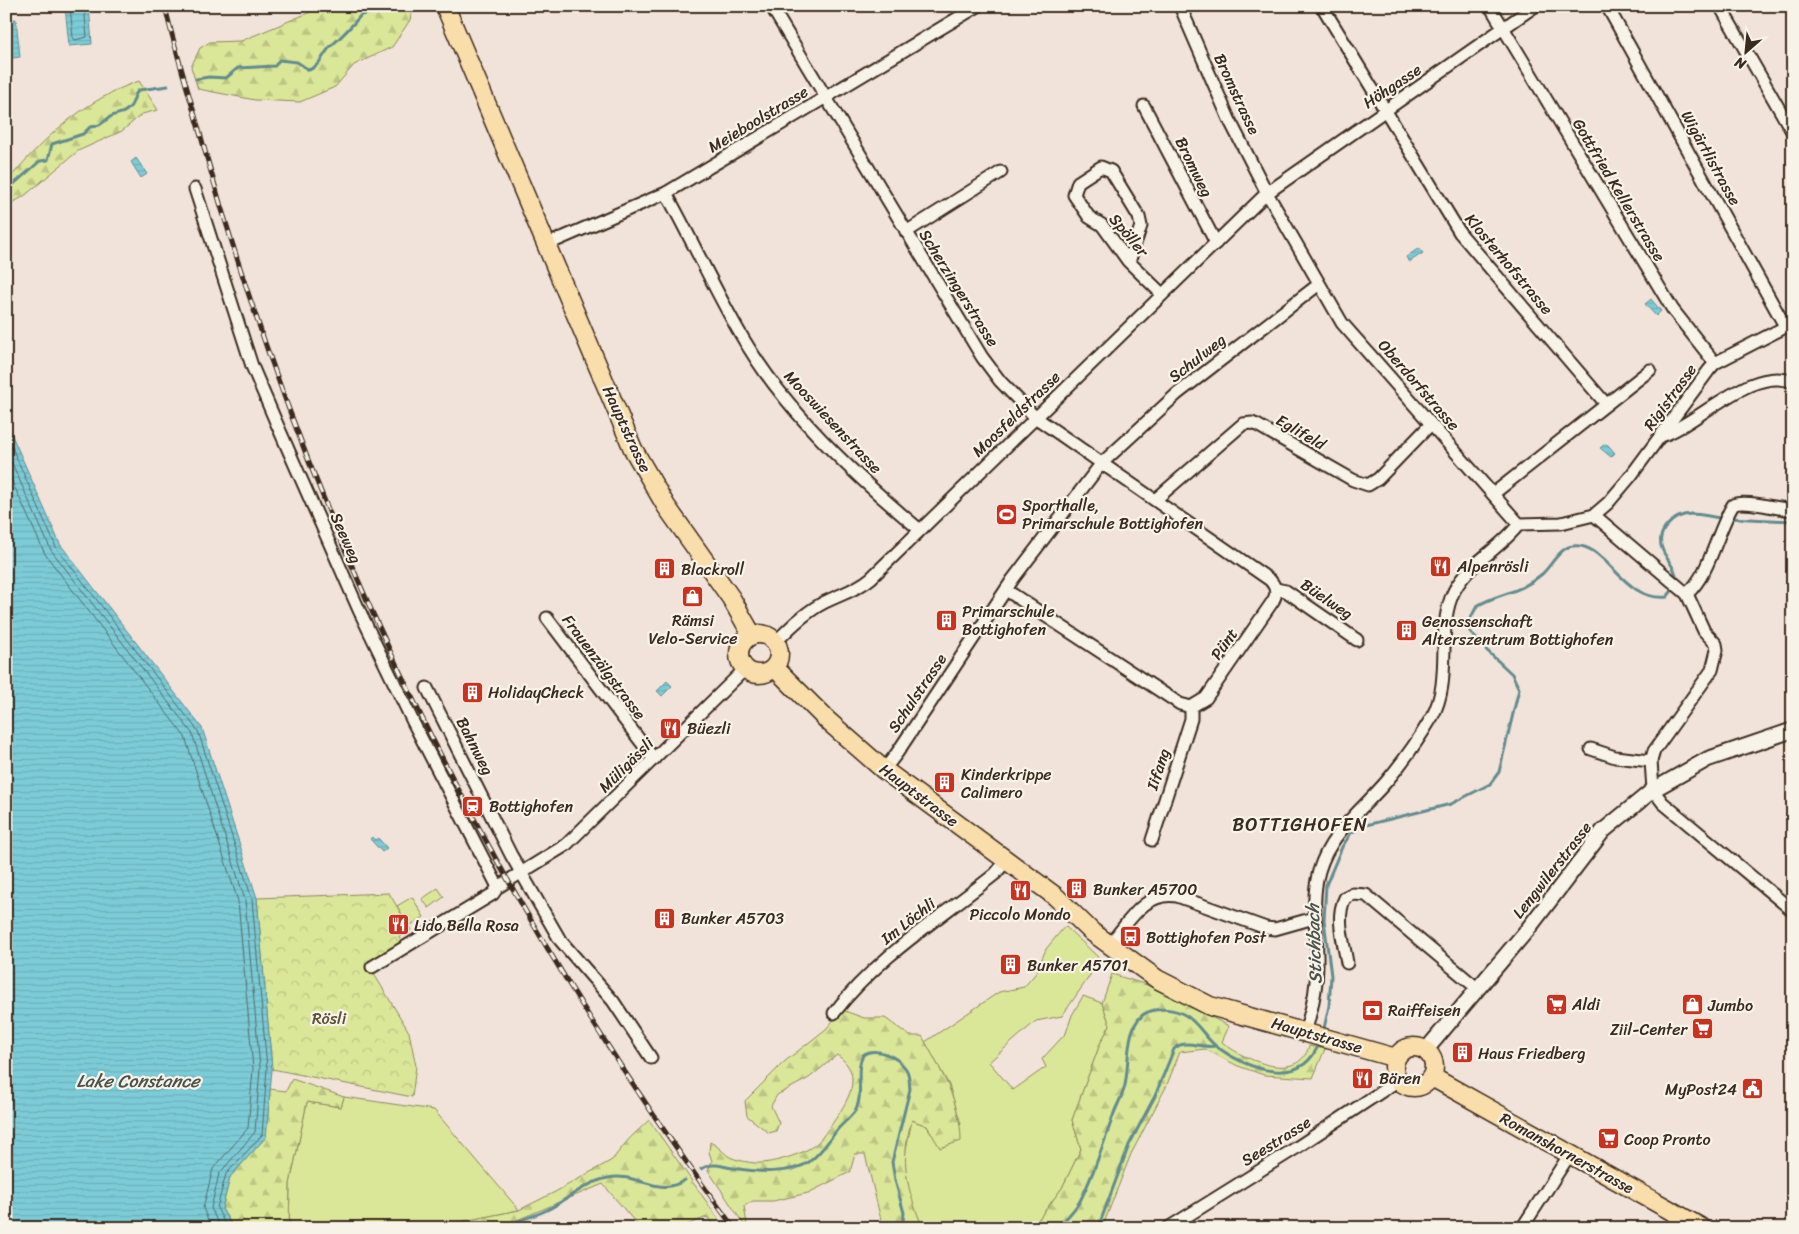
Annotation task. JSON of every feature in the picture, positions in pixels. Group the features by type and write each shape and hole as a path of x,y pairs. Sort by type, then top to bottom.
{"main road":[{"name":"Hauptstrasse","path":"445,6 548,244 633,448 666,506 731,598 752,635"},
{"path":"752,635 768,636 776,642 780,658 775,668 756,675 745,669 739,657 739,650 746,639 752,635"},
{"name":"Hauptstrasse","path":"775,668 828,721 884,770 1007,860 1072,911 1092,932 1157,979 1210,1006 1396,1058"},
{"name":"Hauptstrasse","path":"1072,911 1084,916 1174,979 1238,1013"},
{"path":"1411,1047 1426,1050 1434,1062 1432,1077 1419,1086 1408,1086 1399,1080 1394,1070 1396,1058 1402,1051 1411,1047"},
{"name":"Romanshornerstrasse","path":"1432,1077 1702,1228"}],"street":[{"name":"Scherzingerstrasse","path":"772,6 982,357 1000,381 1035,417 1101,464"},
{"name":"Meieboolstrasse","path":"548,244 666,193 978,6"},
{"name":"Bromstrasse","path":"1180,6 1229,119 1267,193"},
{"name":"Klosterhofstrasse","path":"1322,6 1460,233 1606,404"},
{"name":"Gottfried Kellerstrasse","path":"1490,6 1673,310 1716,363"},
{"name":"Höhgasse","path":"1267,193 1535,6"},
{"name":"Wigärtlistrasse","path":"1607,6 1789,325"},
{"path":"1720,6 1793,132"},
{"name":"Bromweg","path":"1144,106 1216,243"},
{"name":"Spöller","path":"1129,262 1141,223 1111,171 1105,167 1096,168 1078,182 1074,195 1089,217 1102,225 1129,262 1162,294"},
{"path":"906,232 1001,172"},
{"name":"Seeweg","path":"195,189 252,366 276,422 367,626 413,722 498,888"},
{"name":"Mooswiesenstrasse","path":"666,193 744,340 783,397 887,502 920,530"},
{"name":"Moosfeldstrasse","path":"776,642 815,608 866,583 1267,193"},
{"name":"Oberdorfstrasse","path":"1267,193 1318,285 1342,323 1519,524"},
{"name":"Schulweg","path":"1101,464 1177,394 1318,285"},
{"name":"Rigistrasse","path":"1594,515 1608,503 1630,477 1698,382 1716,363 1789,325"},
{"path":"1494,494 1650,370"},
{"path":"1661,436 1678,430 1755,382 1774,378 1793,382"},
{"name":"Eglifeld","path":"1155,500 1243,424 1252,423 1353,480 1368,485 1378,479 1431,424"},
{"path":"1101,464 1270,580 1276,589"},
{"name":"Schulstrasse","path":"884,770 1006,590 1101,464"},
{"path":"1683,591 1701,578 1725,519 1733,505 1742,502 1775,509 1793,510"},
{"path":"1316,1035 1314,1005 1318,965 1314,918 1318,873 1328,847 1335,836 1388,780 1415,744 1436,708 1442,686 1445,618 1455,588 1471,569 1511,535 1519,524 1561,522 1594,515 1683,591 1704,631 1716,644 1716,662 1654,751 1651,761 1653,790 1663,803 1793,910"},
{"name":"Büelweg","path":"1276,589 1286,591 1358,640"},
{"name":"Pünt","path":"1191,707 1206,698 1273,601 1276,589"},
{"path":"1006,590 1180,704 1191,707"},
{"name":"Frauenzälgstrasse","path":"547,618 654,759"},
{"name":"Müligässli","path":"372,967 493,894 498,888 566,846 745,669"},
{"name":"Bahnweg","path":"427,688 521,873"},
{"name":"Iifang","path":"1152,840 1191,719 1191,707"},
{"name":"Lengwilerstrasse","path":"1426,1050 1528,929 1603,831 1653,790 1708,759 1793,730"},
{"path":"1591,749 1615,757 1651,761"},
{"name":"Im Löchli","path":"834,1013 853,988 887,957 995,874 1007,860"},
{"path":"521,873 560,940 613,1001 651,1058"},
{"path":"1347,963 1342,931 1342,908 1345,898 1360,893 1366,895 1478,989"},
{"path":"1115,938 1142,905 1149,900 1164,895 1177,896 1266,928 1275,928 1314,918"},
{"name":"Seestrasse","path":"1168,1228 1296,1148 1399,1080"},
{"path":"1522,1228 1570,1154"}],"green space":[{"path":"325,6 413,6 410,20 392,47 354,65 335,87 300,102 255,100 198,89 191,67 200,48 210,42 241,41"},
{"path":"139,81 158,110 142,114 122,131 78,151 23,197 6,206 6,179 10,178 52,134 68,120 102,98"},
{"path":"438,888 444,897 429,908 422,899"},
{"name":"Rösli","path":"389,893 411,930 399,937 402,943 368,964 409,1032 416,1066 412,1097 272,1069 257,898"},
{"path":"412,897 424,917 409,926 397,906"},
{"path":"1065,926 1098,957 1089,977 1062,1016 1036,1021 989,1062 1013,1090 1046,1067 1042,1059 1066,1033 1072,1015 1083,996 1102,1003 1110,1025 1100,1044 1072,1120 1081,1149 1062,1188 1032,1228 923,1228 910,1198 904,1159 912,1120 927,1126 940,1147 961,1124 949,1085 925,1042 999,992 1024,987 1036,973 1046,949"},
{"path":"1112,974 1147,985 1229,1026 1222,1042 1231,1049 1256,1061 1269,1065 1282,1066 1294,1064 1303,1058 1309,1046 1325,1049 1313,1078 1264,1075 1238,1066 1205,1049 1180,1052 1166,1087 1131,1154 1102,1228 1032,1228 1062,1188 1081,1149 1072,1120 1100,1044 1110,1025 1102,1003"},
{"path":"842,1010 864,1018 885,1018 910,1036 922,1036 942,1073 953,1099 960,1127 961,1141 940,1148 927,1126 912,1120 908,1135 906,1162 909,1188 923,1228 883,1228 865,1154 855,1154 850,1172 808,1193 773,1201 753,1201 744,1206 747,1224 744,1225 708,1170 712,1161 709,1152 710,1142 728,1156 758,1163 775,1161 791,1156 807,1150 818,1142 843,1107 851,1089 851,1071 846,1063 837,1055 809,1078 777,1095 771,1106 779,1123 776,1131 769,1133 747,1116 745,1101 784,1062 826,1029"},
{"path":"292,1079 344,1097 341,1107 307,1102 290,1184 289,1228 234,1228 222,1209 230,1177 266,1137 270,1089 286,1091"},
{"path":"344,1097 434,1110 519,1210 431,1228 289,1228 290,1184 307,1102 341,1107"},
{"path":"649,1120 725,1228 716,1228 707,1217 679,1228 640,1228 603,1184 498,1228 431,1228 519,1210 612,1160 629,1139"}],"water":[{"path":"65,6 89,6 92,44 69,46"},
{"path":"16,19 20,57 6,59 6,20"},
{"path":"136,158 147,174 141,178 131,162"},
{"path":"1419,248 1423,253 1409,262 1406,257"},
{"path":"1651,299 1661,311 1656,316 1645,304"},
{"name":"Lake Constance","path":"6,422 60,544 202,728 257,898 272,1069 266,1137 230,1177 222,1209 233,1228 6,1228"},
{"path":"1605,444 1615,453 1611,457 1600,448"},
{"path":"667,681 672,686 662,696 657,691"},
{"path":"372,837 375,840 378,838 387,848 382,852 370,839"}],"waterway":[{"path":"196,79 209,77 226,78 238,68 275,66 279,60 297,62 309,70 318,63 330,47 361,15 374,12 380,6"},
{"path":"6,191 40,161 48,160 52,144 83,134 90,127 99,125 112,116 128,110 139,90 168,86"},
{"name":"Stichbach","path":"1676,582 1676,574 1661,544 1663,531 1672,521 1684,515 1699,514 1722,518"},
{"name":"Stichbach","path":"1728,518 1793,521"},
{"name":"Stichbach","path":"1323,1033 1329,1006 1331,976 1324,920 1326,885 1342,847 1351,833 1362,826 1451,804 1490,784 1499,772 1519,689 1512,674 1482,646 1469,630 1469,621 1477,606 1485,601 1525,586 1542,574 1560,553 1573,546 1585,547 1595,553 1626,582 1651,596 1667,597 1674,588"},
{"name":"Stichbach","path":"1058,1228 1080,1201 1094,1170 1124,1089 1131,1034 1140,1017 1148,1012 1167,1009 1181,1013 1190,1018 1217,1047 1229,1055 1258,1068 1273,1071 1287,1071 1300,1067 1311,1058 1319,1043"},
{"path":"1098,1228 1129,1145 1155,1096 1174,1049 1183,1044 1215,1046"},
{"name":"Stichbach","path":"701,1169 717,1165 751,1171 782,1171 809,1162 821,1151 855,1111 858,1104 859,1069 863,1055 880,1052 898,1060 907,1071 909,1079 910,1089 892,1162 904,1213 902,1228"},
{"name":"Stichbach","path":"496,1228 541,1213 584,1187 600,1180 619,1177 629,1178 657,1186 675,1185 685,1180"}],"railway":[{"path":"165,6 205,151 249,295 299,437 357,577 420,714 490,847 565,978 647,1105 734,1228"}],"place":[{"name":"Sporthalle, Primarschule Bottighofen","path":"1006,514"},
{"name":"Alpenrösli","path":"1441,566"},
{"name":"Blackroll","path":"665,569"},
{"name":"Rämsi Velo-Service","path":"693,596"},
{"name":"Primarschule Bottighofen","path":"946,620"},
{"name":"Genossenschaft Alterszentrum Bottighofen","path":"1406,630"},
{"name":"HolidayCheck","path":"472,692"},
{"name":"Büezli","path":"671,728"},
{"name":"Kinderkrippe Calimero","path":"945,783"},
{"name":"Bottighofen","path":"473,806"},
{"name":"Bunker A5700","path":"1077,889"},
{"name":"Piccolo Mondo","path":"1020,890"},
{"name":"Bunker A5703","path":"665,918"},
{"name":"Lido Bella Rosa","path":"398,925"},
{"name":"Bottighofen Post","path":"1130,937"},
{"name":"Bunker A5701","path":"1011,965"},
{"name":"Aldi","path":"1556,1004"},
{"name":"Jumbo","path":"1692,1005"},
{"name":"Raiffeisen","path":"1372,1010"},
{"name":"Ziil-Center","path":"1703,1029"},
{"name":"Haus Friedberg","path":"1462,1053"},
{"name":"Bären","path":"1363,1078"},
{"name":"MyPost24","path":"1753,1089"},
{"name":"Coop Pronto","path":"1608,1139"}],"district":[{"name":"BOTTIGHOFEN","path":"1300,824"}]}
